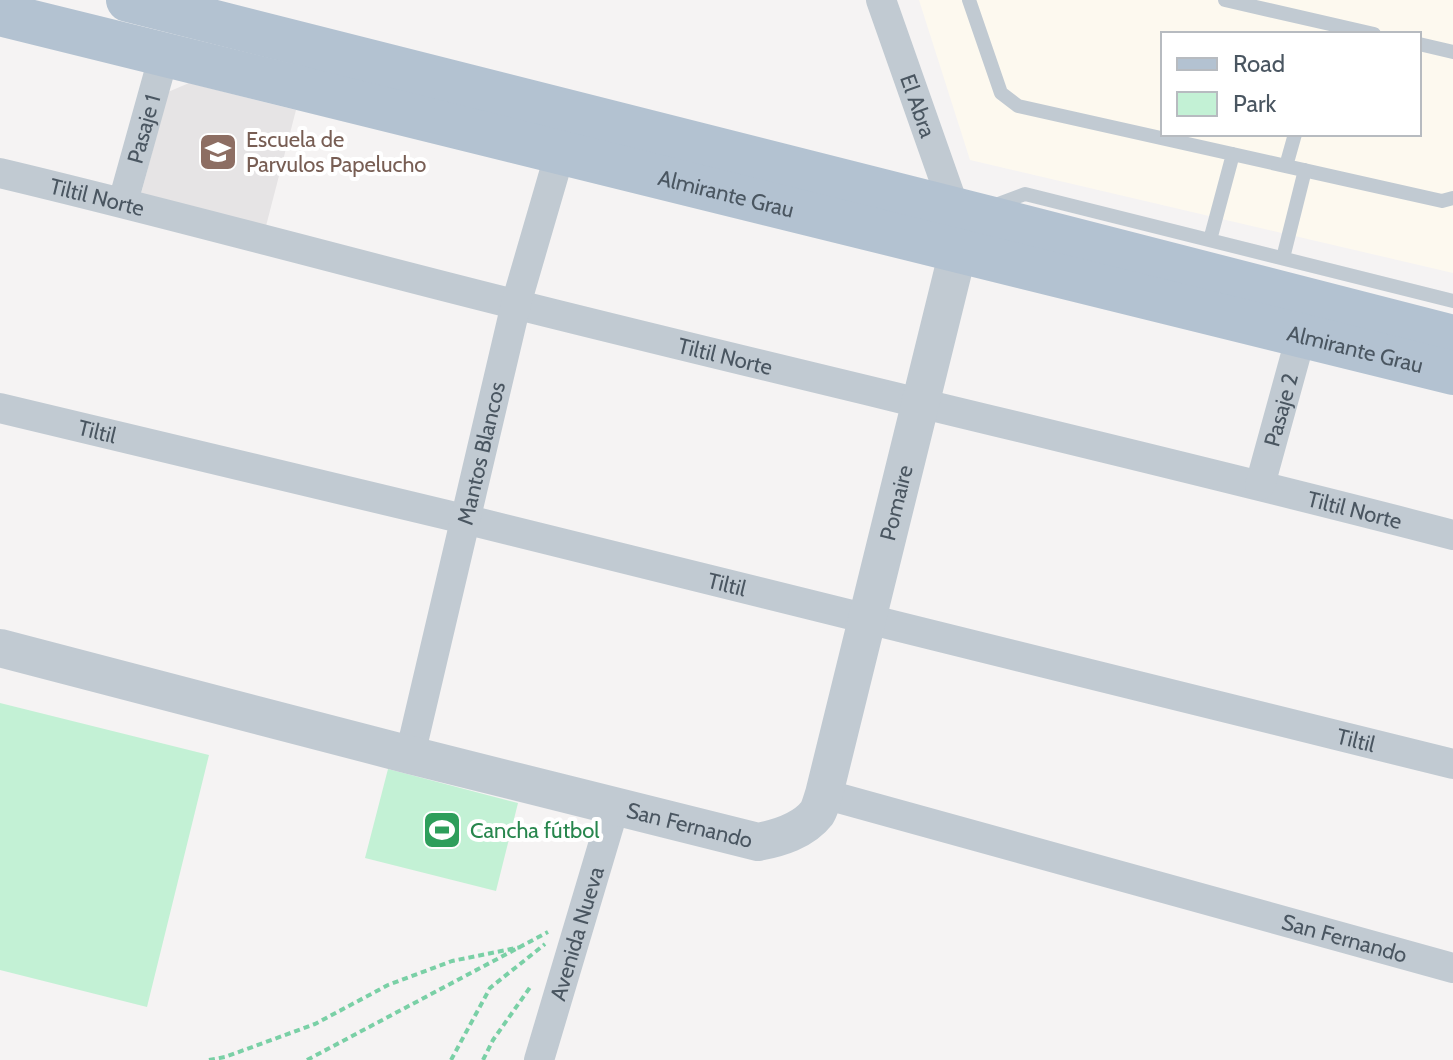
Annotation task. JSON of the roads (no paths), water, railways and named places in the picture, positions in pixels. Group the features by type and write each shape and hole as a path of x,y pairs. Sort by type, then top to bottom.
{"main road":[{"name":"Almirante Grau","path":"128,0 961,225 1453,337"},
{"name":"Almirante Grau","path":"0,14 560,153 961,225 1301,336 1453,373"}],"street":[{"name":"El Abra","path":"881,0 961,225"},
{"name":"Pasaje 1","path":"123,202 164,55"},
{"name":"Mantos Blancos","path":"410,755 516,304 560,153"},
{"name":"Tiltil Norte","path":"0,173 1453,535"},
{"name":"Pomaire","path":"824,794 921,403 961,225"},
{"name":"Pasaje 2","path":"1260,485 1301,336"},
{"name":"Tiltil","path":"0,408 464,519 1453,764"},
{"name":"San Fernando","path":"0,648 758,842 781,837 802,826 817,813 824,794 1453,968"},
{"name":"Avenida Nueva","path":"539,1060 615,805"}],"lane":[{"path":"969,0 1001,93 1018,106 1442,201 1453,198"},
{"path":"1225,0 1262,4 1325,28 1358,32"},
{"path":"1421,44 1453,52"},
{"path":"1286,166 1294,136"},
{"path":"1210,240 1233,154"},
{"path":"1283,258 1305,170"},
{"path":"961,225 1025,194 1453,301"}],"place":[{"name":"Escuela de Parvulos Papelucho","path":"218,152"},
{"name":"Cancha fútbol","path":"442,830"}]}
